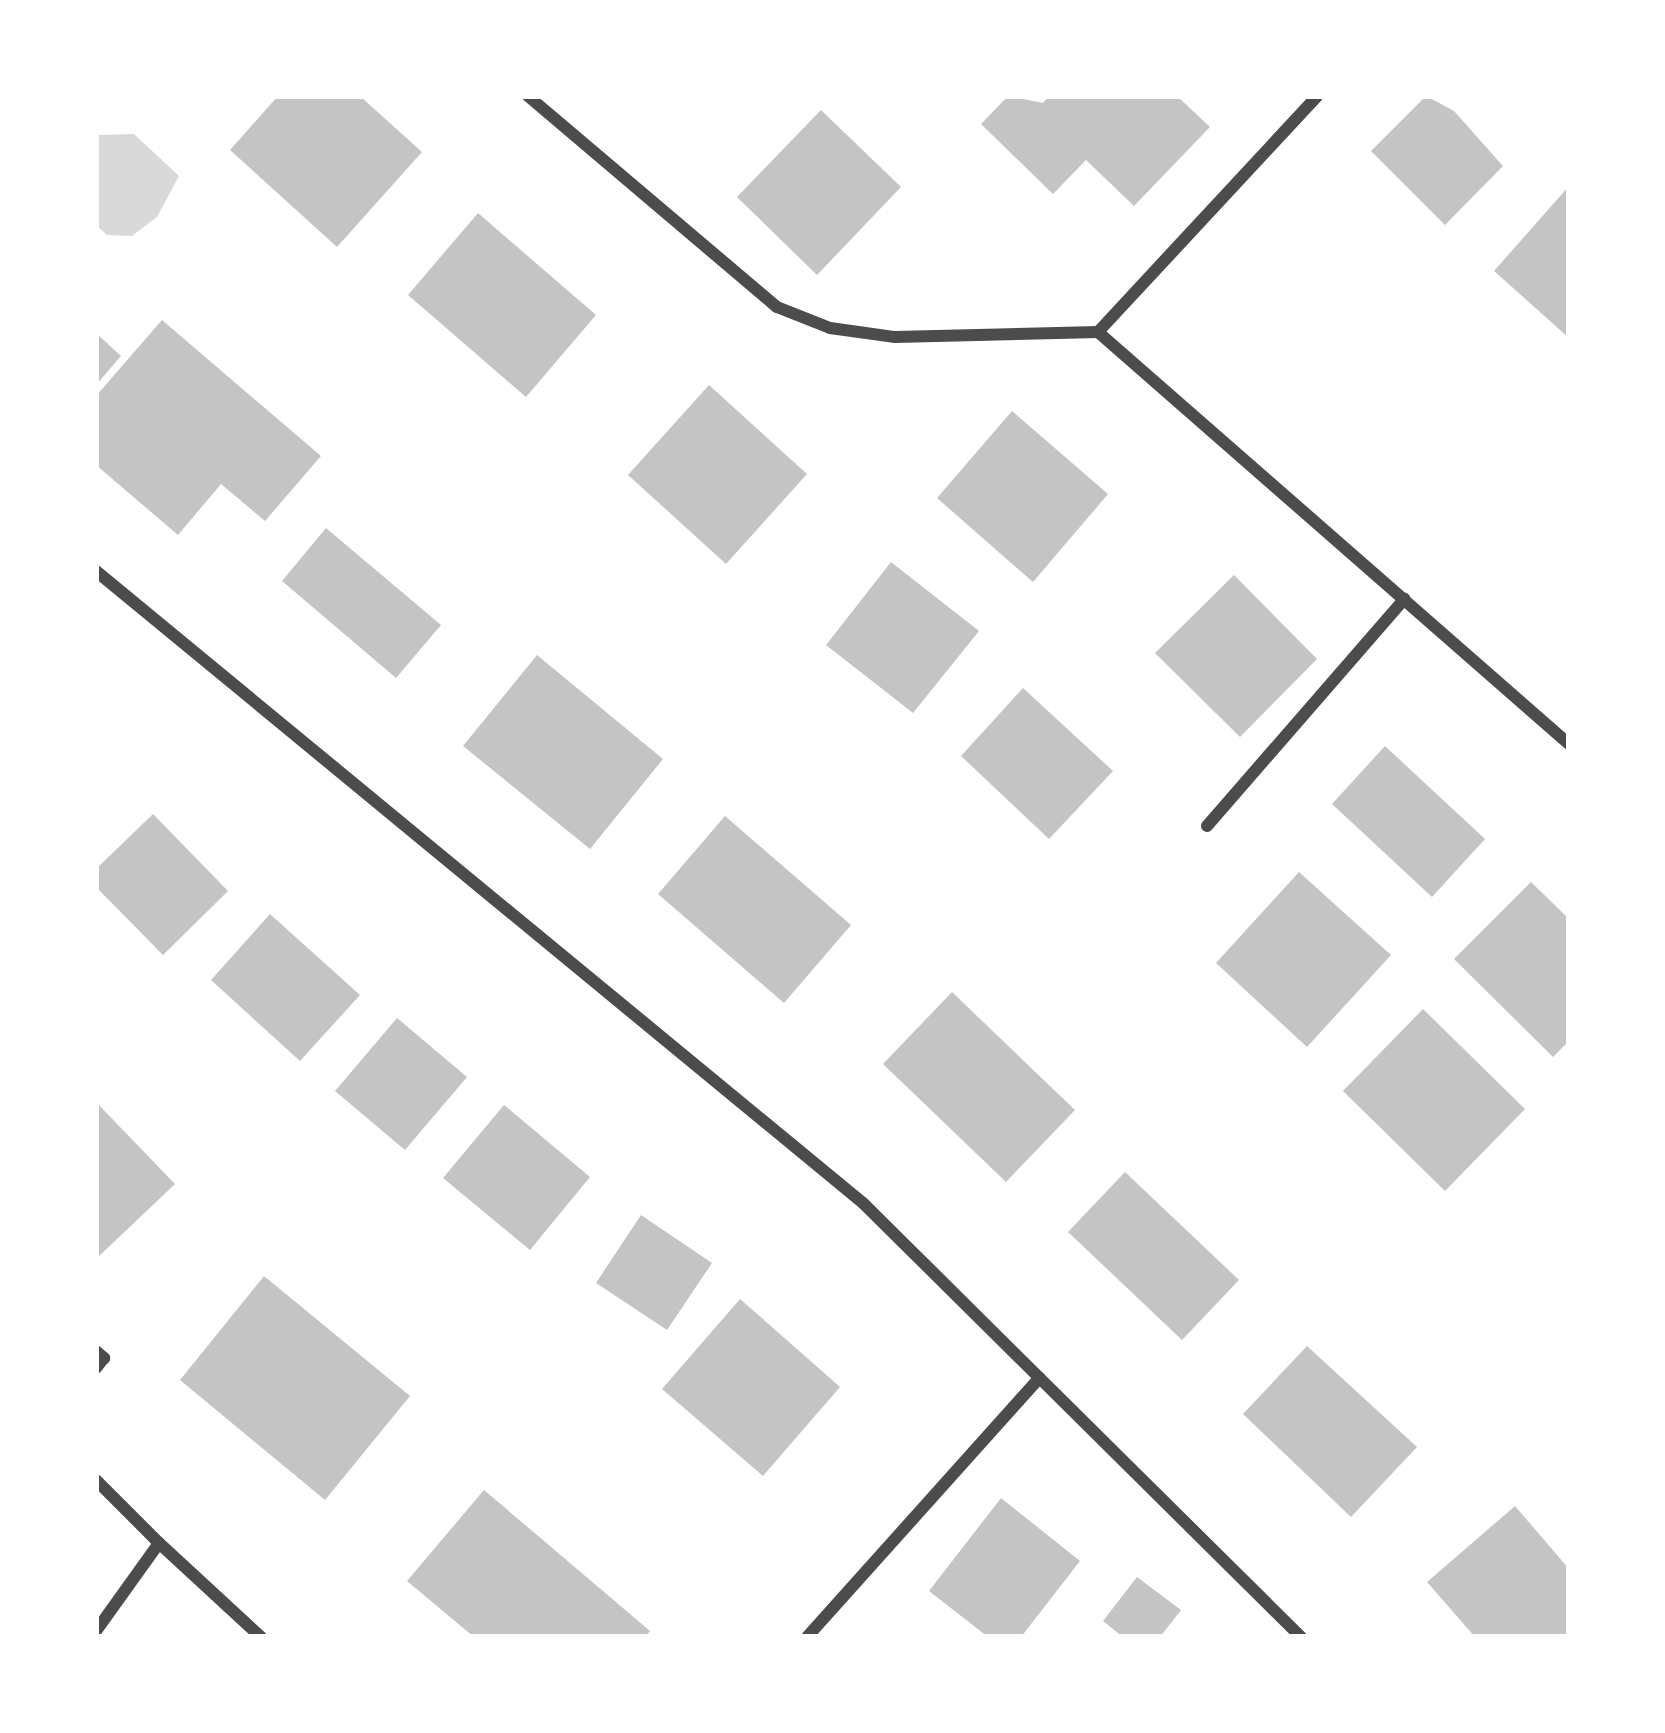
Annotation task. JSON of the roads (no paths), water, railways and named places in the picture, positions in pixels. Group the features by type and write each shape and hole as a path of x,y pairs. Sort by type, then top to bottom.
{"street":[{"path":"528,96 777,308 830,328 896,338 1098,332 1569,744"},
{"path":"1098,332 1317,96"},
{"path":"96,572 863,1203 1301,1637"},
{"path":"1208,826 1404,598"},
{"path":"96,1351 104,1358 96,1368"},
{"path":"807,1637 1039,1378"},
{"path":"96,1480 261,1637"},
{"path":"96,1631 159,1543"}]}
